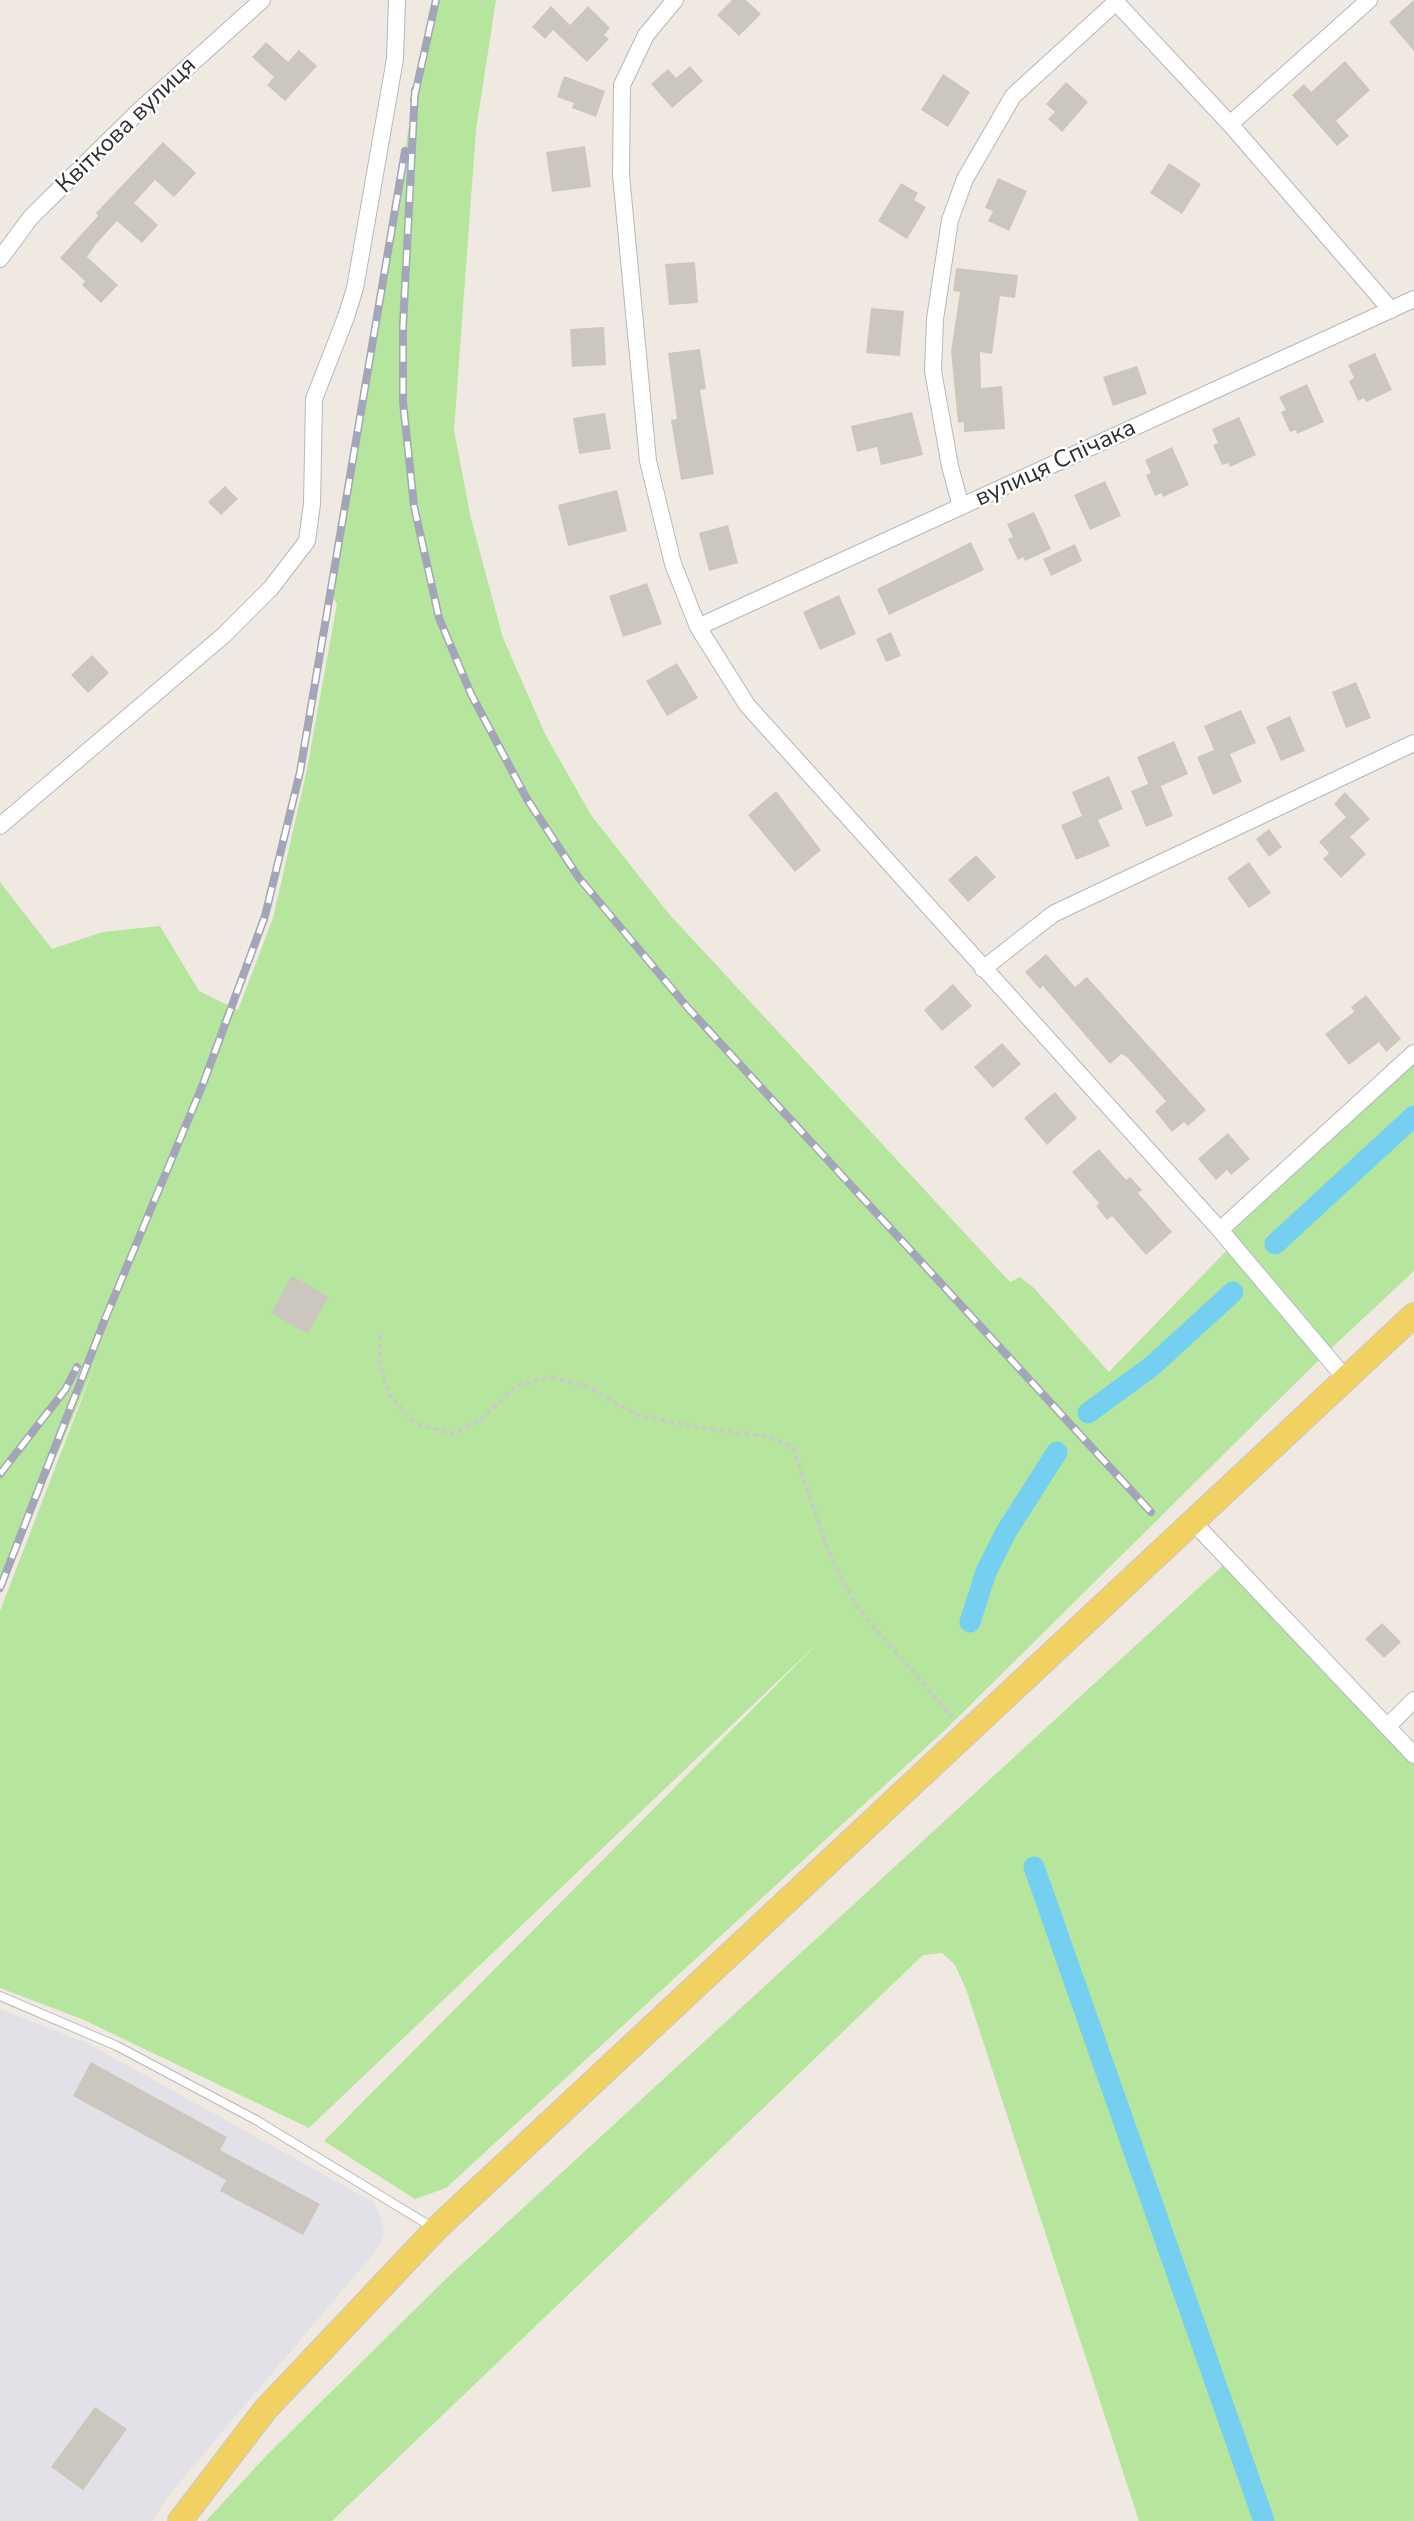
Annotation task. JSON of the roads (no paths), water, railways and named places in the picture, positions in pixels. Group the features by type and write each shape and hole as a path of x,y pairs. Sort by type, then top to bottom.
{"main road":[{"path":"180,2521 265,2410 436,2229 1414,1315"}],"street":[{"name":"Квіткова вулиця","path":"0,259 41,208 140,110 261,0"},
{"path":"0,826 224,635 271,588 307,541 312,504 314,399 355,288 395,59 397,0"},
{"path":"675,0 646,35 622,85 621,175 648,461 673,564 698,628 747,705 1220,1230 1346,1379"},
{"path":"1230,124 1369,0"},
{"path":"961,507 950,466 933,371 935,319 950,220 965,179 1013,96 1115,1 1230,124 1391,310"},
{"name":"вулиця Спічака","path":"698,628 1414,299"},
{"path":"983,969 1054,914 1414,743"},
{"path":"1220,1230 1414,1053"},
{"path":"1194,1523 1414,1755"},
{"path":"1387,1727 1414,1700"}],"lane":[{"path":"0,1996 117,2046 256,2120 436,2229"}],"waterway":[{"path":"1275,1244 1414,1116"},
{"path":"1088,1413 1152,1366 1233,1292"},
{"path":"970,1622 986,1572 1006,1532 1057,1452"},
{"path":"1034,1867 1264,2521"}],"railway":[{"path":"414,99 436,0"},
{"path":"415,90 403,326 403,402 414,506 439,618 471,694 527,799 579,878 688,1008 1151,1512"},
{"path":"0,1588 105,1319 203,1084 265,916 300,772 405,151"},
{"path":"0,1474 65,1390 77,1367"}]}
